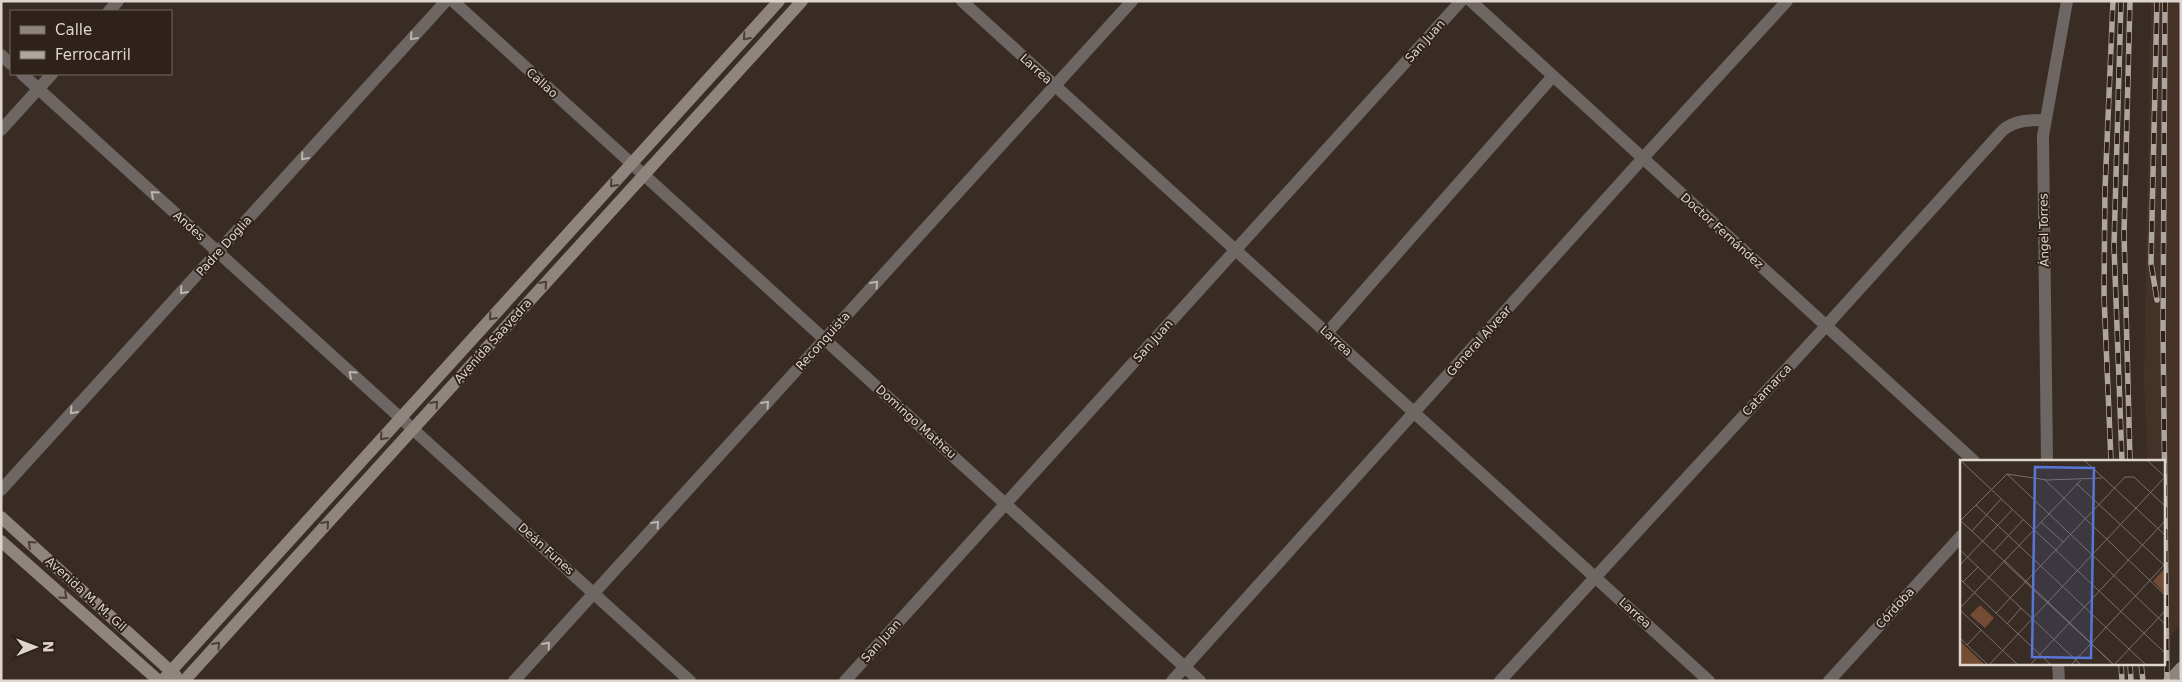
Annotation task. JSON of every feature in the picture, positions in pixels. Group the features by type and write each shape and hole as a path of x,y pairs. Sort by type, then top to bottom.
{"street":[{"name":"Padre Doglia","path":"1,490 446,1"},
{"name":"Callao","path":"453,1 631,164"},
{"name":"Avenida Saavedra","path":"160,681 779,1"},
{"name":"Avenida Saavedra","path":"183,681 802,1"},
{"name":"Larrea","path":"962,1 1709,681"},
{"name":"Reconquista","path":"514,681 1132,1"},
{"name":"San Juan","path":"844,681 1461,1"},
{"name":"Doctor Fernández","path":"1471,1 1973,460"},
{"name":"General Alvear","path":"1172,681 1787,1"},
{"name":"Ángel Torres","path":"2047,460 2043,136 2044,120 2067,1"},
{"name":"Andes","path":"23,75 401,418"},
{"path":"1,130 51,75"},
{"path":"1327,333 1553,76"},
{"name":"Catamarca","path":"1500,681 2003,130 2013,123 2028,120 2044,120"},
{"name":"Domingo Matheu","path":"631,164 1200,681"},
{"name":"Deán Funes","path":"401,418 690,681"},
{"name":"Avenida M. M. Gil","path":"1,517 183,681"},
{"name":"Córdoba","path":"1829,681 1960,537"},
{"name":"Avenida M. M. Gil","path":"1,541 160,681"},
{"path":"2058,664 2060,681"},
{"path":"2169,681 2181,668"}],"shaded area":[{"path":"2151,1 2181,1 2181,624 2164,643 2164,460 2148,460 2144,382"}],"railway":[{"path":"2111,460 2104,296 2105,189 2113,1"},
{"path":"2121,1 2114,246 2122,460"},
{"path":"2130,1 2124,233 2130,460"},
{"path":"2157,1 2151,263 2157,300"},
{"path":"2165,1 2163,332 2167,681"},
{"path":"2121,664 2122,681"},
{"path":"2130,664 2131,681"},
{"path":"2141,664 2143,681"}]}
